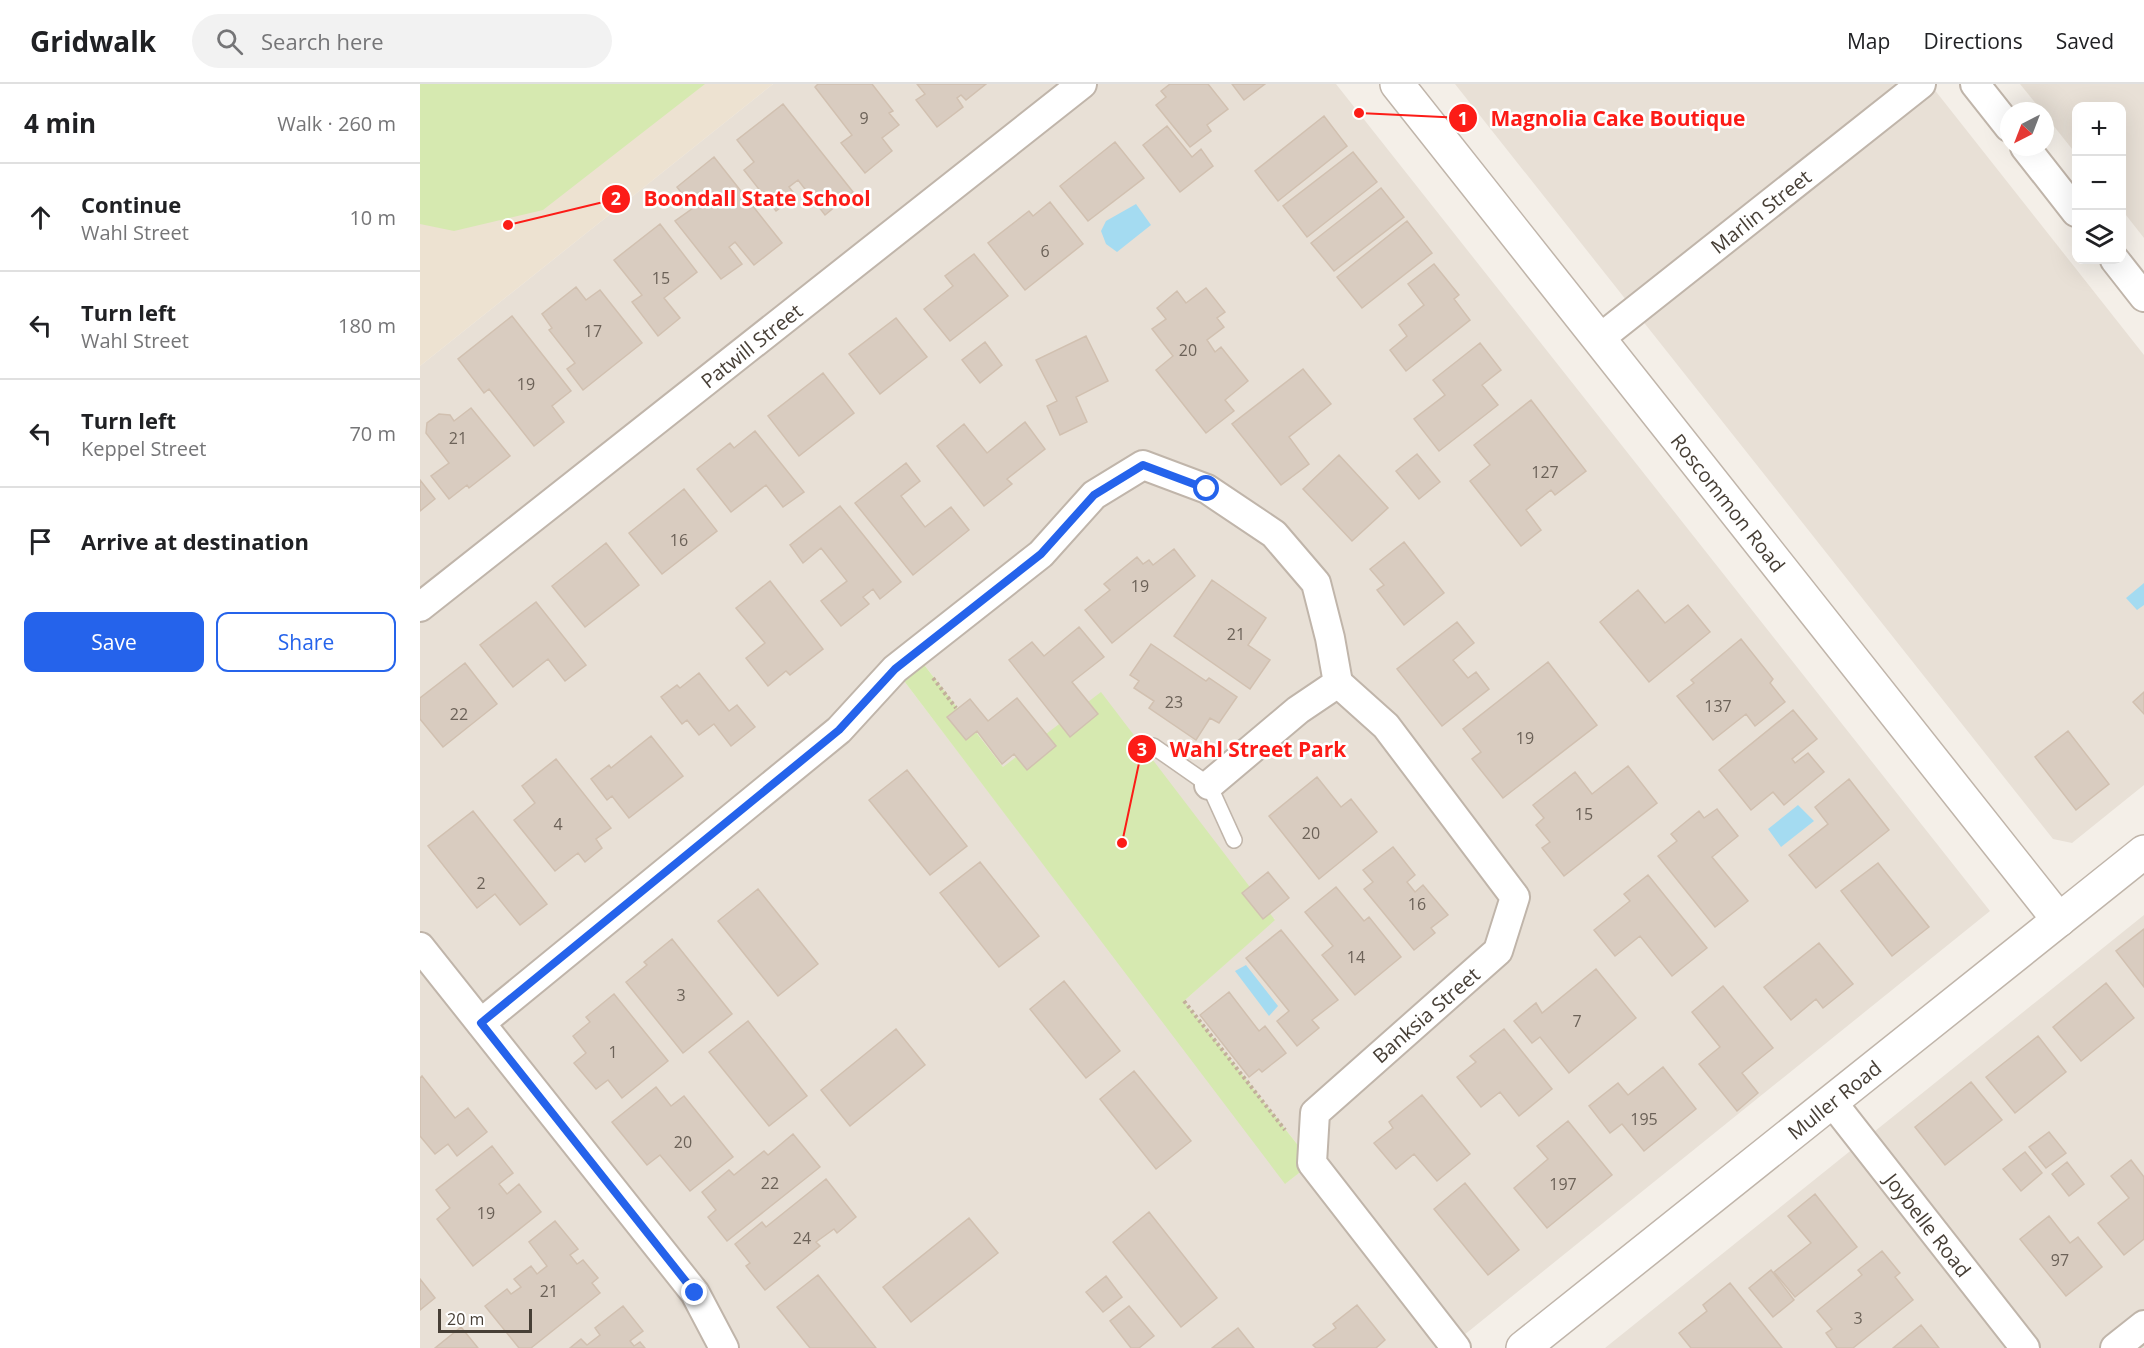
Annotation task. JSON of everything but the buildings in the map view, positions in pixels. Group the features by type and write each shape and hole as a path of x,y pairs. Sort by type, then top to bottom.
{"street":[{"name":"Patwill Street","path":"420,607 1082,84"},
{"name":"Roscommon Road","path":"1397,84 2060,920"},
{"name":"Marlin Street","path":"1599,339 1920,84"},
{"path":"1975,84 2000,116"},
{"path":"2032,156 2074,210"},
{"path":"2118,264 2144,297"},
{"path":"481,1023 839,730 895,669 1041,554 1094,495 1143,465 1207,489 1274,534 1316,583 1330,638 1338,683 1298,710 1209,785"},
{"name":"Banksia Street","path":"1338,683 1386,726 1515,897 1498,951 1315,1113 1312,1163 1456,1348"},
{"name":"Muller Road","path":"1524,1348 2144,852"},
{"path":"420,947 695,1293 724,1348"},
{"name":"Joybelle Road","path":"1832,1102 2025,1348"},
{"path":"2115,1348 2144,1325"}],"lane":[{"path":"1153,746 1209,785 1234,840"}],"path":[{"path":"915,653 956,708"},
{"path":"1184,1001 1283,1129 1314,1139"}],"shaded area":[{"path":"420,84 773,84 420,366"},
{"path":"773,84 1336,84 1990,911 1448,1348 420,1348 420,366","holes":["915,653 1003,767 1275,919 1184,1001 1312,1163 1286,1183 895,669"]},
{"path":"1455,84 1930,84 2144,355 2144,785 2072,843 2053,839"},
{"path":"2020,84 2144,84 2144,238 2126,215 2126,102 2072,102 2072,149 2054,126 2054,102 2035,102"},
{"path":"2144,915 2144,1348 1605,1348"}],"green space":[{"path":"420,84 705,84 543,210 454,231 420,224"},
{"path":"915,653 1003,767 1101,692 1275,920 1184,1001 1312,1163 1285,1184 895,669"}],"water":[{"path":"1136,204 1151,225 1117,252 1106,244 1101,231 1106,221"},
{"path":"2144,583 2144,605 2137,610 2126,598"},
{"path":"1798,805 1814,821 1781,847 1768,829"},
{"path":"1246,965 1278,1006 1269,1016 1235,971"}],"place":[{"name":"Magnolia Cake Boutique","path":"1359,113"},
{"name":"Boondall State School","path":"508,225"},
{"name":"Wahl Street Park","path":"1122,843"}],"route":[{"path":"695,1293 481,1023 839,730 895,669 1041,554 1094,495 1143,465 1207,489"}]}
